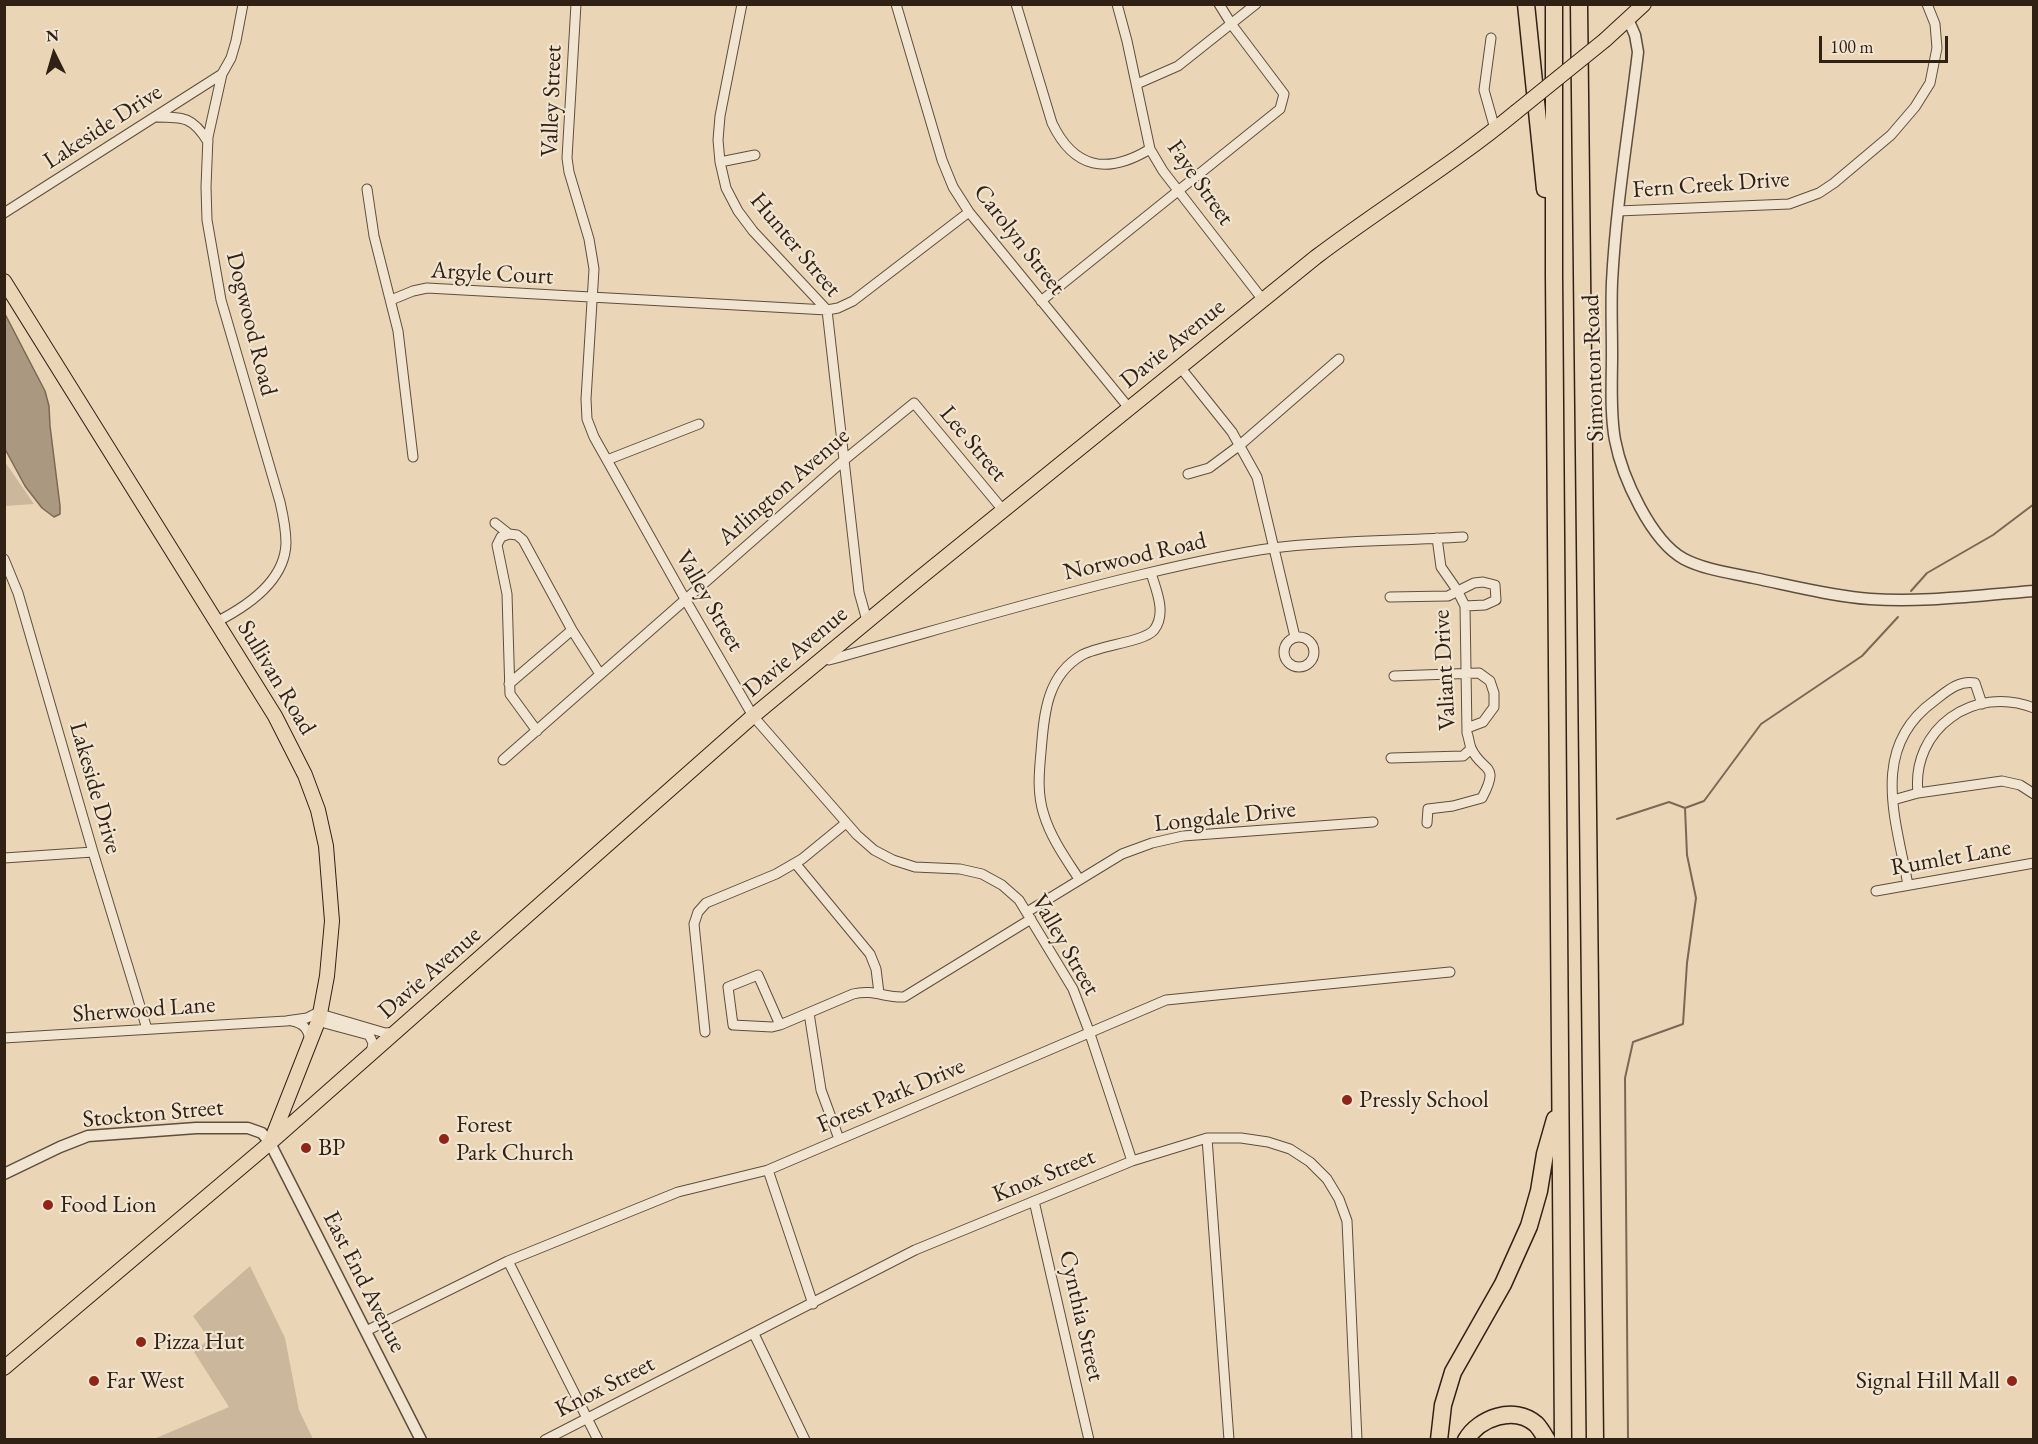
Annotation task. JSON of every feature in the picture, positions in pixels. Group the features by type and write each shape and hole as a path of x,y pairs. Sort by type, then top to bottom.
{"highway":[{"path":"1526,4 1554,275"},
{"path":"1553,4 1563,1440"},
{"path":"1579,4 1595,1440"},
{"path":"1439,1440 1443,1405 1454,1372 1503,1284 1529,1226 1539,1191 1545,1154 1560,1101"},
{"path":"1466,1440 1480,1423 1498,1416 1517,1416 1535,1423 1547,1440"}],"main road":[{"name":"Davie Avenue","path":"4,1368 369,1057 753,716 1263,300 1352,230 1455,160 1495,129 1605,40 1644,4"},
{"name":"Sullivan Road","path":"4,281 291,744 318,810 326,846 332,921 329,960 319,1017 270,1143"}],"street":[{"name":"Dogwood Road","path":"216,622 249,603 270,583 281,565 286,545 280,502 221,300 207,220 208,142 222,74 231,58 243,4"},
{"name":"Valley Street","path":"576,4 567,158 589,239 594,269 586,399 587,418 594,437 753,716 846,823 874,850 893,861 915,867 960,869 982,874 1002,885 1019,900 1073,989 1132,1161"},
{"name":"Hunter Street","path":"742,4 720,116 718,140 720,162 726,188 738,211 753,231 827,310 859,592 866,617 869,620"},
{"name":"Carolyn Street","path":"896,4 942,160 954,187 969,212 1129,408"},
{"path":"1016,4 1052,123 1060,140 1074,154 1092,163 1111,165 1131,160 1150,149"},
{"name":"Faye Street","path":"1117,4 1150,149 1162,171 1263,300"},
{"path":"1041,301 1280,109 1284,94 1219,4"},
{"path":"1137,84 1178,66 1256,4"},
{"name":"Fern Creek Drive","path":"1618,211 1789,204 1819,193 1834,183 1891,135 1915,107 1930,83 1937,48 1935,24 1927,4"},
{"name":"Simonton Road","path":"1628,19 1635,35 1638,52 1618,211 1612,282 1612,413 1614,438 1620,464 1630,488 1654,529 1667,546 1684,559 1705,567 1823,593 1870,599 1917,600 2034,591"},
{"path":"1491,38 1484,90 1495,129"},
{"name":"Lakeside Drive","path":"4,213 222,74"},
{"path":"153,118 175,116 189,120 198,127 208,142"},
{"path":"720,162 755,155"},
{"path":"367,189 374,236 398,330 413,457"},
{"path":"827,310 838,308 852,301 969,212"},
{"name":"Argyle Court","path":"391,300 427,288 827,310"},
{"path":"1188,474 1209,468 1240,445 1339,359"},
{"path":"1180,367 1240,445 1257,477 1295,637"},
{"name":"Arlington Avenue","path":"503,760 843,461 914,403"},
{"name":"Lee Street","path":"914,403 1003,510"},
{"path":"607,459 699,424"},
{"path":"495,523 509,534"},
{"path":"537,731 510,694 507,594 497,545 501,537 509,534 517,535 523,540 572,630 600,674"},
{"name":"Norwood Road","path":"825,657 829,660 1071,591 1274,548 1463,537"},
{"name":"Valiant Drive","path":"1426,823 1428,809 1453,806 1482,798 1491,777 1488,766 1471,748 1467,728 1465,606 1441,567 1437,538"},
{"name":"Lakeside Drive","path":"4,559 18,593 147,1029"},
{"path":"1079,879 1048,829 1043,813 1039,777 1045,710 1058,678 1069,664 1096,649 1145,636 1153,631 1159,622 1161,610 1151,573"},
{"path":"1390,597 1448,596 1474,583 1483,582 1495,585 1496,600 1485,605 1465,606"},
{"path":"509,684 572,630"},
{"path":"1394,676 1479,673 1490,681 1494,693 1494,707 1483,722 1467,728"},
{"path":"1908,885 1893,800 1891,780 1893,759 1905,731 1922,709 1951,688 1964,682 1975,683 1982,704"},
{"path":"1918,793 1919,762 1932,736 1956,713 1982,704 2012,702 2034,708"},
{"path":"1391,758 1463,756 1471,748"},
{"path":"1893,800 1918,793 2002,782 2020,785 2034,794"},
{"name":"Longdale Drive","path":"780,1025 853,994 866,991 893,998 904,997 1029,916 1079,879 1122,854 1152,843 1183,837 1373,822"},
{"path":"705,1032 694,924 698,912 706,903 776,874 795,863 846,823"},
{"path":"4,858 93,852"},
{"path":"795,863 870,954 876,969 879,993"},
{"name":"Rumlet Lane","path":"1876,891 2034,863"},
{"name":"Forest Park Drive","path":"366,1331 508,1261 678,1192 768,1170 1166,1000 1450,972"},
{"path":"758,975 780,1025 772,1027 733,1025 728,987 758,975"},
{"path":"808,1013 821,1090 839,1139"},
{"path":"319,1017 385,1033 398,1031"},
{"name":"Sherwood Lane","path":"4,1038 319,1017 369,1035 373,1043 369,1057"},
{"path":"286,1021 300,1023 304,1026 310,1042"},
{"name":"Stockton Street","path":"4,1174 88,1136 196,1128 248,1128 262,1133 270,1143"},
{"path":"1207,1138 1229,1440"},
{"name":"Knox Street","path":"545,1440 915,1250 1132,1161 1207,1138 1241,1138 1268,1142 1290,1149 1310,1162 1327,1179 1339,1199 1347,1221 1357,1440"},
{"name":"East End Avenue","path":"270,1143 421,1440"},
{"path":"768,1170 813,1304"},
{"name":"Cynthia Street","path":"1034,1201 1089,1440"},
{"path":"508,1261 598,1440"},
{"path":"754,1334 805,1440"}],"shaded area":[{"path":"5,314 45,391 49,406 60,506 60,514 54,517 42,508 25,486 5,449"},
{"path":"5,462 34,504 5,506"},
{"path":"250,1266 285,1338 299,1410 313,1439 154,1439 229,1407 194,1352 209,1339 193,1316"}],"waterway":[{"path":"1911,591 1927,573 1993,535 2034,504"},
{"path":"1628,1440 1625,1078 1633,1042 1683,1024 1687,963 1696,898 1687,855 1685,808 1704,801 1761,724 1862,656 1898,617"},
{"path":"1617,819 1669,802 1685,808"}],"place":[{"name":"Pressly School","path":"1347,1100"},
{"name":"Forest Park Church","path":"444,1139"},
{"name":"BP","path":"306,1148"},
{"name":"Food Lion","path":"48,1205"},
{"name":"Pizza Hut","path":"141,1342"},
{"name":"Far West","path":"94,1381"},
{"name":"Signal Hill Mall","path":"2012,1381"}]}
